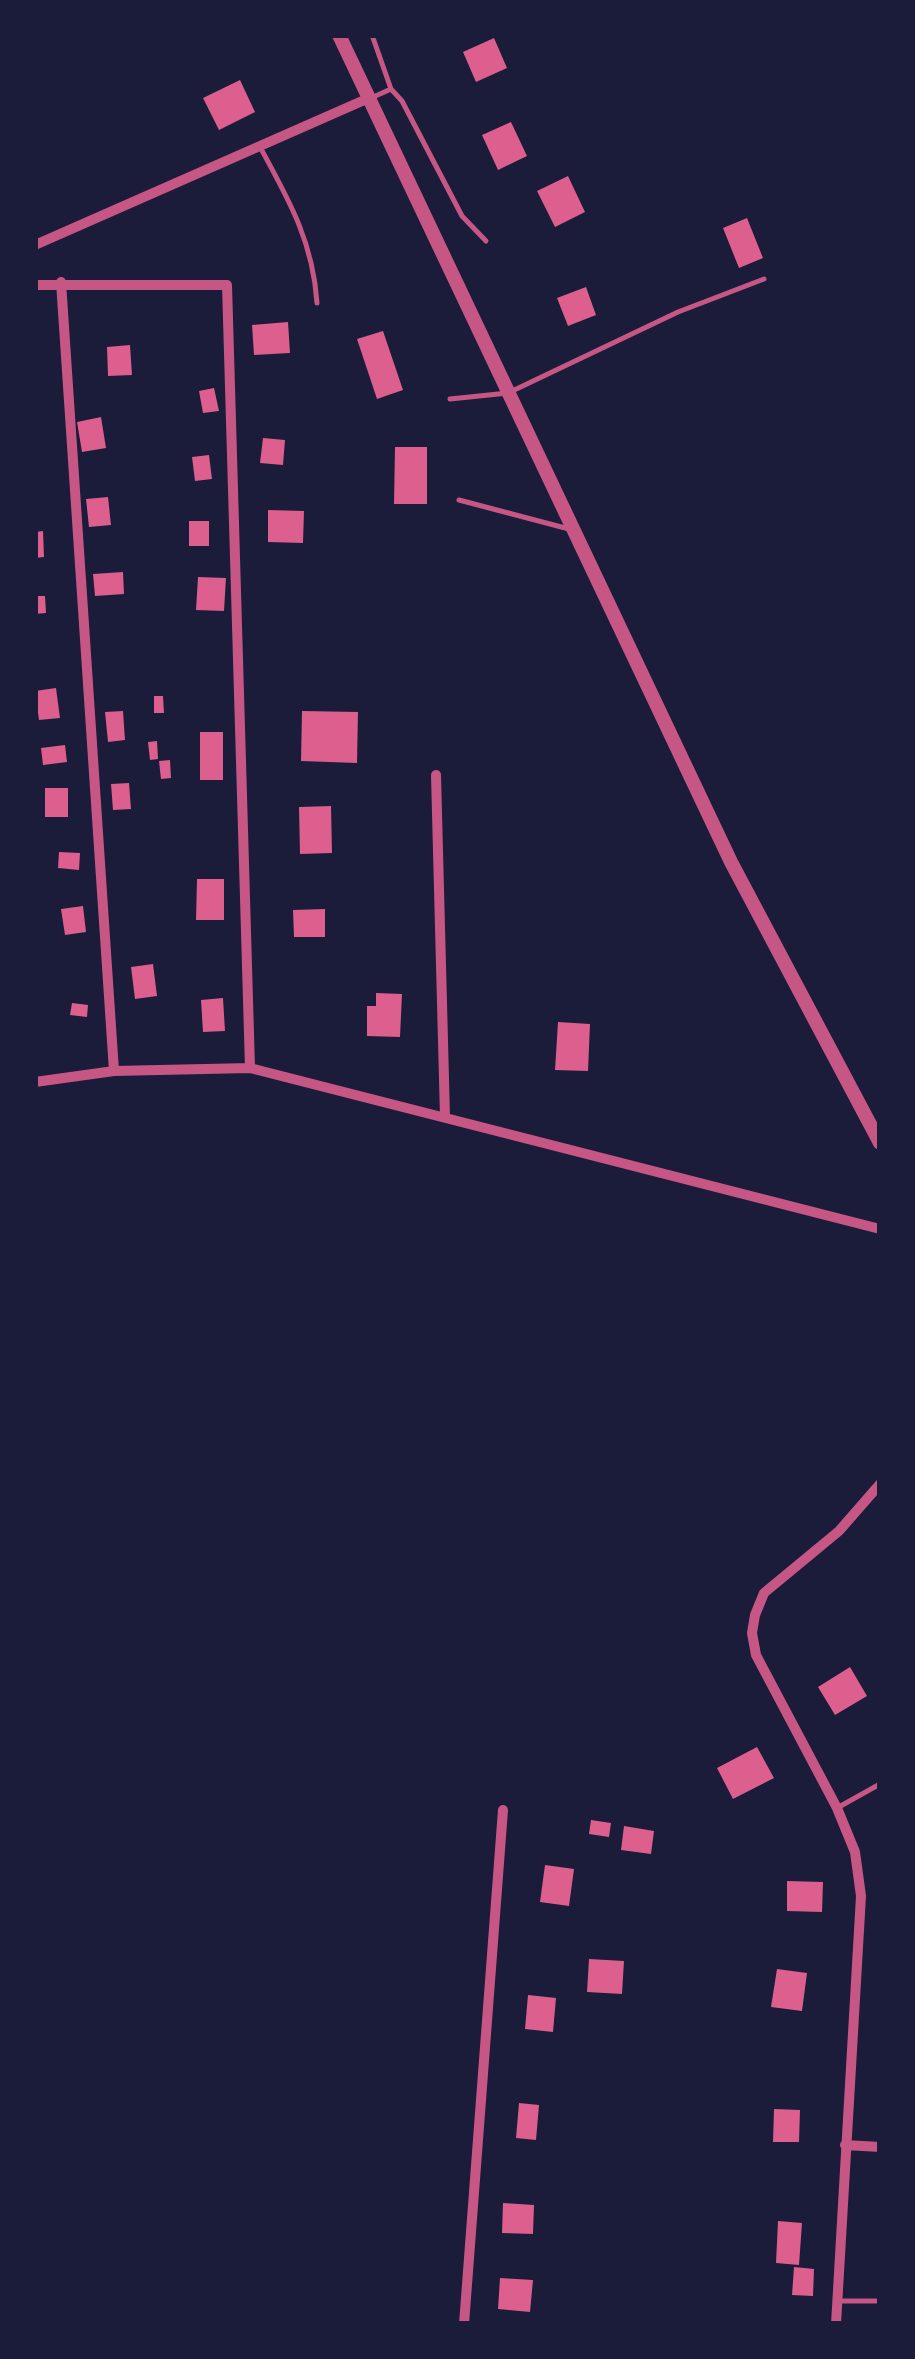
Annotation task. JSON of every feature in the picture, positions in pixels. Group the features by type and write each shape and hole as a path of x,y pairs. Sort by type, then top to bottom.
{"street":[{"path":"340,35 731,862 880,1142"},
{"path":"35,245 370,98"},
{"path":"60,282 114,1070"},
{"path":"35,284 228,285 250,1068"},
{"path":"436,774 445,1116"},
{"path":"35,1082 114,1070 250,1068 880,1228"},
{"path":"836,2324 861,1896 855,1852 837,1808 756,1655 752,1634 764,1593 839,1531 880,1484"},
{"path":"464,2324 504,1810"},
{"path":"846,2145 880,2147"}],"lane":[{"path":"372,35 391,88 402,101 462,216 486,242"},
{"path":"370,98 391,88"},
{"path":"260,148 295,210 314,267 316,303"},
{"path":"450,399 508,394 678,312 764,279"},
{"path":"459,500 572,529"},
{"path":"837,1808 880,1784"},
{"path":"838,2301 880,2300"}],"building":[{"path":"494,38 507,68 476,82 463,52"},
{"path":"240,80 255,112 219,130 203,98"},
{"path":"511,122 527,156 498,170 482,135"},
{"path":"568,176 585,212 555,227 537,191"},
{"path":"747,218 763,258 739,268 723,228"},
{"path":"586,287 596,315 568,326 557,298"},
{"path":"288,322 290,353 254,355 252,325"},
{"path":"383,331 403,390 377,399 357,339"},
{"path":"130,345 132,375 108,376 107,347"},
{"path":"214,388 219,411 203,413 199,391"},
{"path":"101,417 106,448 82,452 77,422"},
{"path":"263,438 285,440 283,465 260,463"},
{"path":"395,447 427,447 427,504 394,504"},
{"path":"209,455 212,479 195,481 192,457"},
{"path":"108,497 111,525 89,527 86,499"},
{"path":"268,510 304,511 303,543 268,542"},
{"path":"189,521 209,521 209,546 189,546"},
{"path":"43,531 44,557 35,558 35,532"},
{"path":"123,572 124,594 95,596 93,574"},
{"path":"198,577 226,578 224,611 196,610"},
{"path":"35,596 45,596 46,613 35,614"},
{"path":"56,688 60,718 39,720 35,691"},
{"path":"154,696 163,696 164,713 154,713"},
{"path":"123,711 125,740 108,742 105,712"},
{"path":"302,711 358,712 357,763 301,761"},
{"path":"200,732 223,732 223,780 200,780"},
{"path":"157,741 158,759 150,760 148,742"},
{"path":"65,745 67,762 43,765 41,748"},
{"path":"170,760 171,778 161,779 159,761"},
{"path":"129,783 131,809 113,810 111,784"},
{"path":"45,788 68,788 68,817 45,817"},
{"path":"331,806 332,853 300,854 299,807"},
{"path":"59,852 80,853 79,870 58,868"},
{"path":"197,879 224,879 224,920 196,920"},
{"path":"83,906 86,932 65,935 61,909"},
{"path":"325,909 325,937 294,937 293,910"},
{"path":"153,964 157,996 135,999 131,967"},
{"path":"376,993 402,994 400,1037 367,1036 367,1006 376,1006"},
{"path":"223,998 225,1031 203,1032 201,1000"},
{"path":"72,1003 88,1005 87,1017 70,1015"},
{"path":"558,1022 590,1024 588,1071 555,1070"},
{"path":"850,1667 867,1696 835,1715 818,1687"},
{"path":"757,1747 774,1778 733,1799 717,1768"},
{"path":"591,1820 611,1823 609,1837 589,1834"},
{"path":"624,1826 654,1831 651,1854 621,1850"},
{"path":"545,1865 574,1869 569,1906 540,1902"},
{"path":"787,1881 823,1882 822,1912 787,1911"},
{"path":"589,1959 624,1961 622,1994 587,1992"},
{"path":"777,1969 807,1973 802,2011 771,2007"},
{"path":"528,1995 556,1998 553,2032 525,2029"},
{"path":"519,2103 539,2105 536,2140 516,2138"},
{"path":"774,2109 800,2110 799,2142 773,2142"},
{"path":"503,2203 534,2205 533,2234 502,2233"},
{"path":"778,2221 802,2223 799,2265 776,2263"},
{"path":"794,2267 814,2269 813,2296 792,2295"},
{"path":"500,2278 533,2280 530,2312 498,2309"}]}
